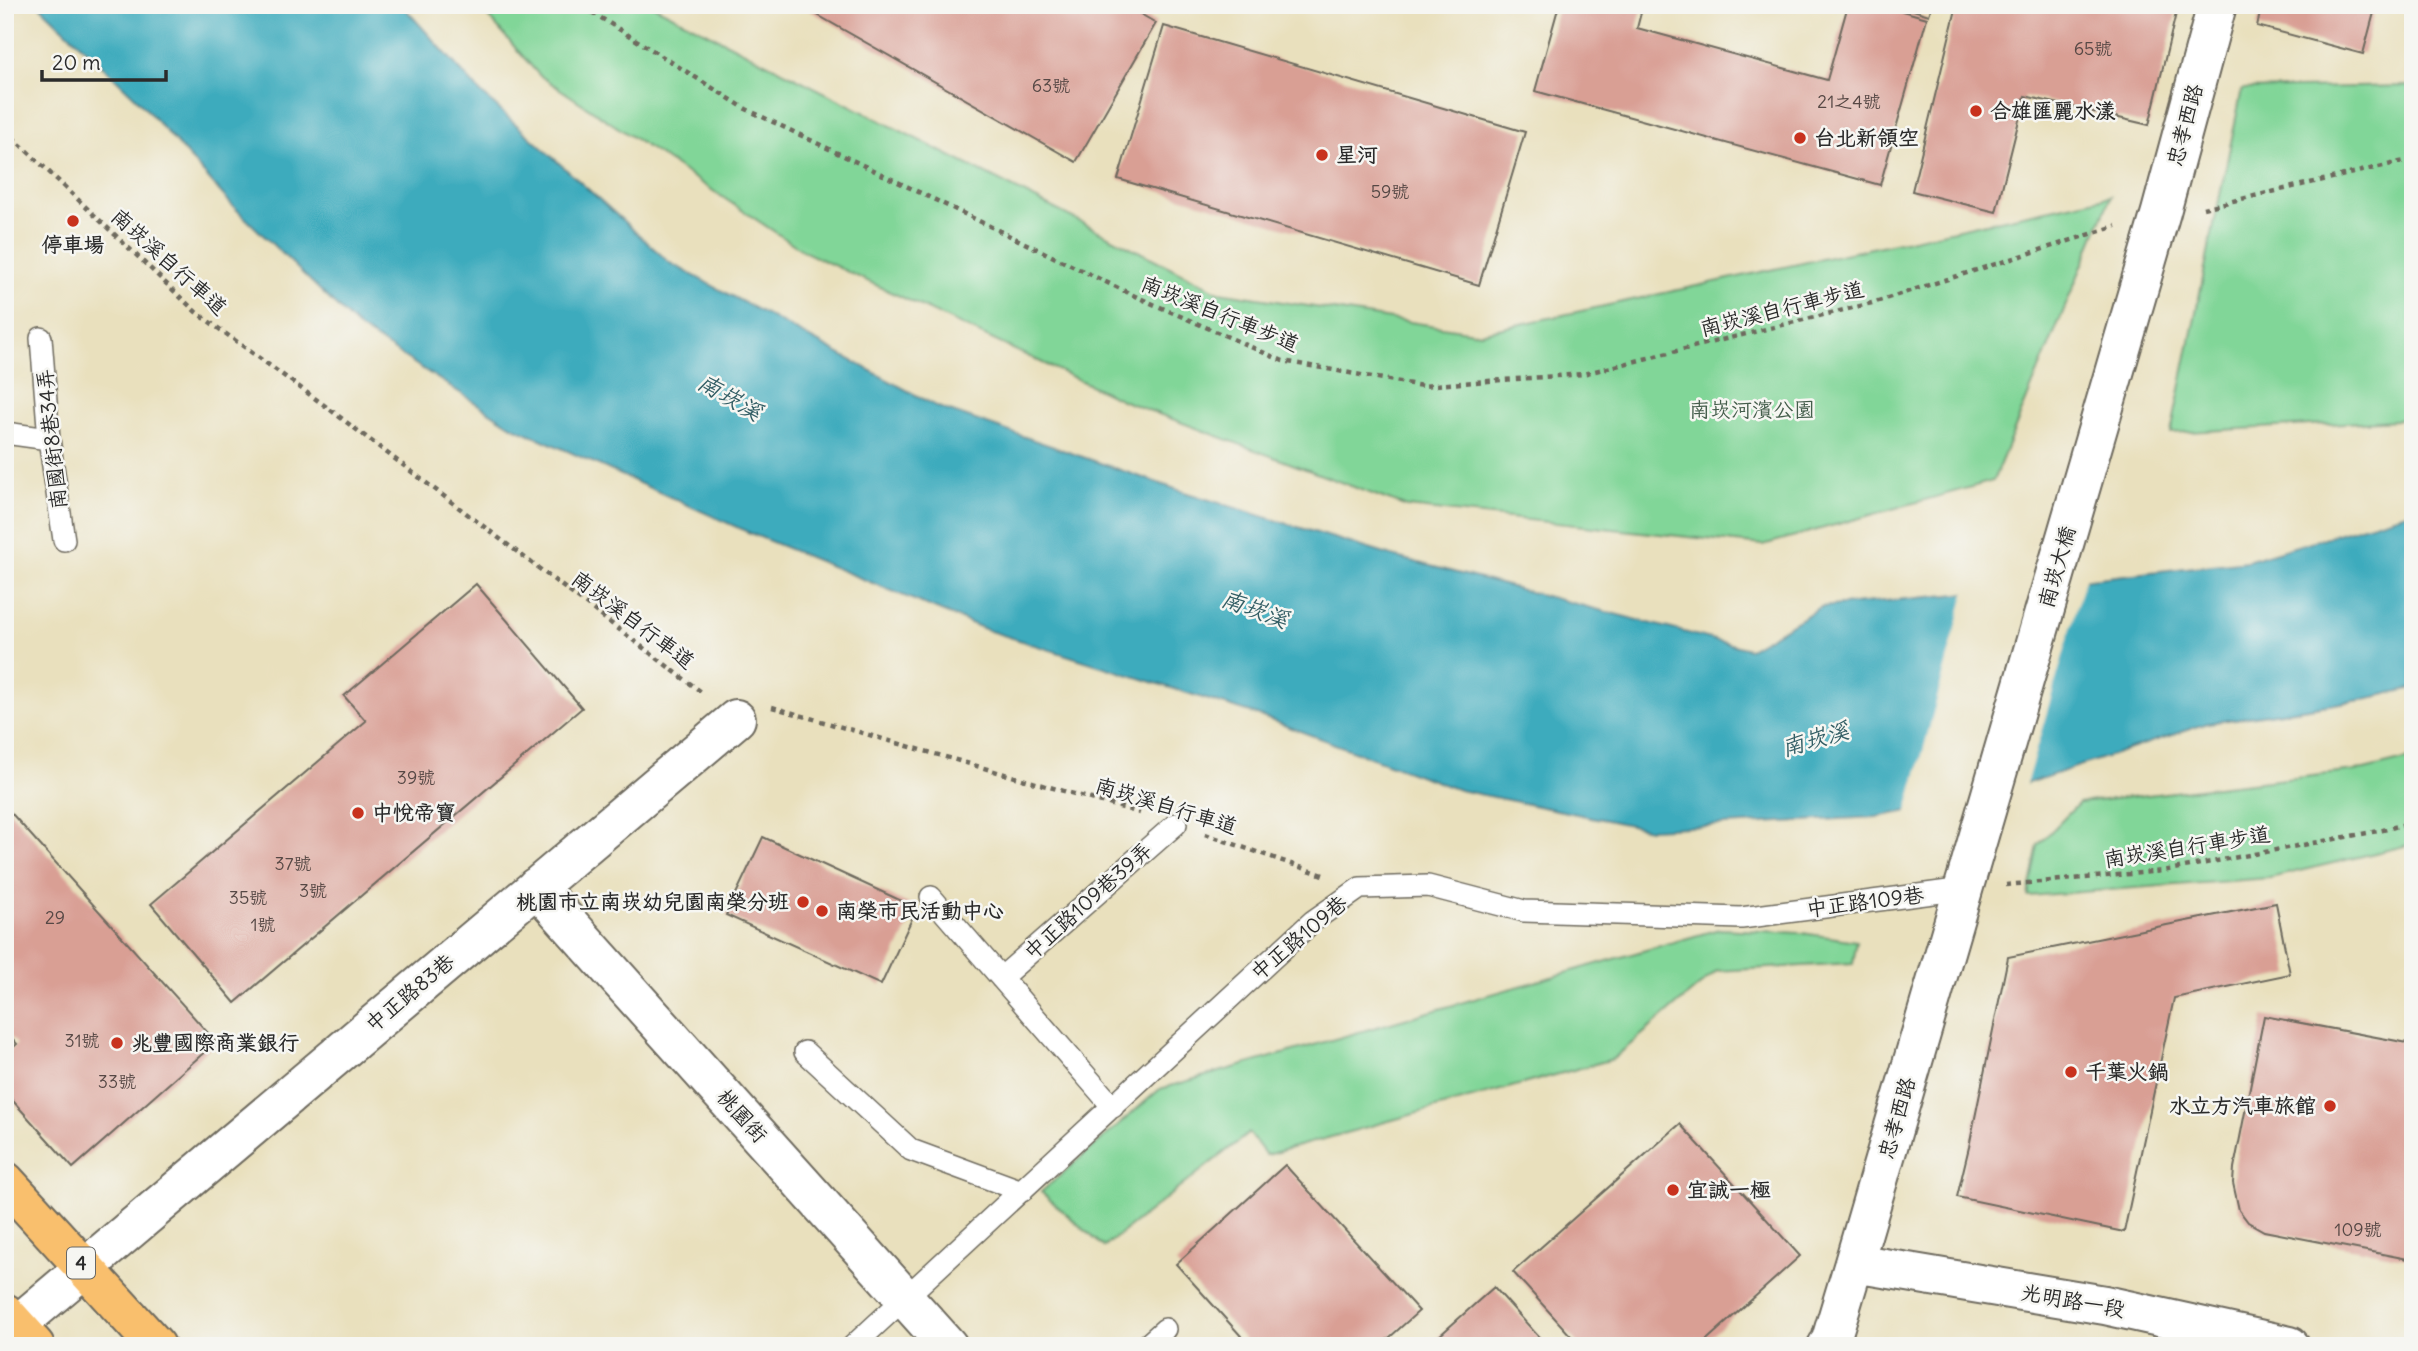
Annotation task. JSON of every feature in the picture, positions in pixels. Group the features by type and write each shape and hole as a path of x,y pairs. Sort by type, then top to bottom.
{"main road":[{"name":"4","path":"5,1181 156,1346"}],"street":[{"name":"忠孝西路","path":"2151,245 2217,5"},
{"name":"南崁大橋","path":"1964,889 2151,245"},
{"name":"中正路83巷","path":"16,1330 84,1267 736,719"},
{"name":"桃園街","path":"536,887 948,1346"},
{"name":"忠孝西路","path":"1827,1346 1964,889"},
{"name":"光明路一段","path":"1854,1263 2105,1305 2290,1346"}],"lane":[{"name":"南國街8巷34弄","path":"41,338 49,439 64,540"},
{"path":"5,433 49,439"},
{"name":"中正路109巷39弄","path":"1001,978 1175,824"},
{"name":"中正路109巷","path":"853,1346 1313,921 1360,888 1428,886 1524,911 1741,918 1964,889"},
{"path":"931,897 1113,1107"},
{"path":"805,1052 911,1150 1022,1191"},
{"path":"1146,1346 1165,1329"}],"path":[{"name":"南崁溪自行車步道","path":"586,5 590,11 747,109 1137,298 1283,361 1422,386 1583,374 1872,303 2117,226"},
{"name":"南崁溪自行車道","path":"5,131 196,312 324,405 736,719 760,703 1175,824 1360,888"},
{"path":"2195,209 2413,159"},
{"name":"南崁溪自行車步道","path":"1964,889 2163,871 2413,822"}],"green space":[{"name":"南崁河濱公園","path":"478,5 652,5 1219,292 1480,333 2111,196 1993,481 1763,545 1407,507 1124,401 805,252 539,75"},
{"path":"2413,86 2413,419 2171,433 2242,89"},
{"path":"2413,758 2413,844 2270,878 2028,896 2038,845 2079,803 2364,770"},
{"path":"1719,929 1802,933 1857,941 1853,963 1717,971 1613,1059 1266,1155 1249,1133 1104,1247 1041,1192 1160,1089"}],"water":[{"name":"南崁溪","path":"39,5 402,5 481,93 670,263 938,407 1187,493 1392,556 1749,649 1821,607 2247,561 2413,511 2413,688 2361,700 2208,723 1992,795 1877,817 1650,829 1459,790 1254,714 990,631 750,533 512,426 359,328 232,205 137,99"}],"pier":[{"path":"2086,576 2025,788 1992,798 1906,815 1966,590"}],"building":[{"path":"800,5 1125,5 1156,23 1076,162"},
{"name":"台北新領空","path":"1559,5 1643,5 1637,28 1827,80 1848,5 1881,5 1927,18 1880,185 1535,91"},
{"path":"1897,5 1932,5 1929,15"},
{"name":"合雄匯麗水漾","path":"1957,5 2178,5 2149,125 2025,96 1996,212 1912,191"},
{"path":"2262,5 2376,5 2363,54 2257,26"},
{"name":"星河","path":"1164,26 1525,132 1479,285 1118,179"},
{"name":"中悅帝寶","path":"476,584 582,708 235,1003 151,904 366,721 344,696"},
{"path":"5,806 216,1042 73,1168 5,1092 5,1055 17,1044 5,1030"},
{"name":"南榮市民活動中心","path":"763,837 917,908 881,985 726,915"},
{"name":"千葉火鍋","path":"2276,903 2290,974 2174,998 2124,1232 1957,1197 2008,957"},
{"name":"水立方汽車旅館","path":"2264,1016 2408,1043 2413,1024 2413,1260 2264,1231 2248,1222 2239,1210 2233,1183 2234,1168"},
{"name":"宜誠一極","path":"1680,1124 1800,1256 1700,1346 1580,1346 1513,1272"},
{"path":"1285,1165 1419,1311 1380,1346 1250,1346 1176,1264"},
{"path":"1494,1287 1547,1346 1428,1346"}],"place":[{"name":"合雄匯麗水漾","path":"1976,111"},
{"name":"台北新領空","path":"1800,138"},
{"name":"星河","path":"1322,155"},
{"name":"停車場","path":"73,221"},
{"name":"中悅帝寶","path":"358,813"},
{"name":"桃園市立南崁幼兒園南榮分班","path":"803,902"},
{"name":"南榮市民活動中心","path":"822,911"},
{"name":"兆豐國際商業銀行","path":"117,1043"},
{"name":"千葉火鍋","path":"2071,1072"},
{"name":"水立方汽車旅館","path":"2330,1106"},
{"name":"宜誠一極","path":"1673,1190"}]}
